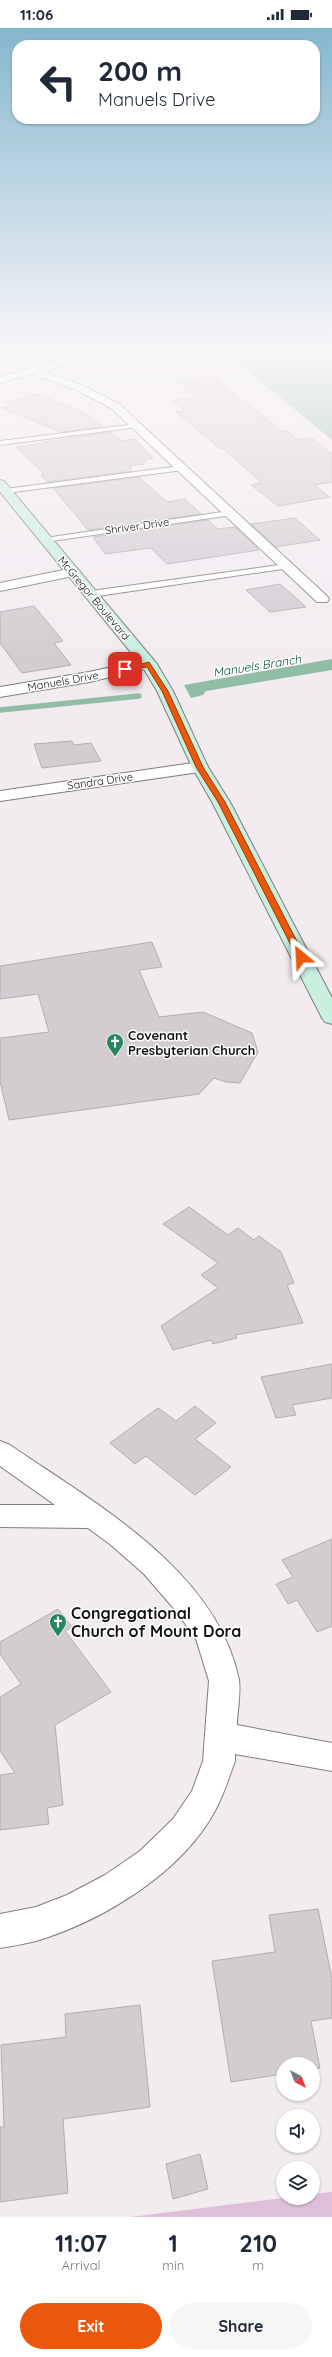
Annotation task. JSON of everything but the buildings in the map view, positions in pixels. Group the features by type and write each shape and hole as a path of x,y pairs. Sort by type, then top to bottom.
{"main road":[{"name":"McGregor Boulevard","path":"4,492 149,664 165,691 200,767 221,802 332,1018"}],"street":[{"path":"165,454 322,599"},
{"path":"0,587 73,572"},
{"name":"Manuels Drive","path":"0,692 89,677 149,664"},
{"name":"Sandra Drive","path":"0,796 200,767"},
{"path":"0,1452 94,1517 121,1537 154,1566 186,1602 208,1634 224,1681 222,1737 219,1761 205,1799 184,1830 152,1862 117,1886 78,1907 36,1924 0,1931"},
{"path":"0,1516 94,1517"},
{"path":"222,1737 332,1757"}],"lane":[{"path":"4,492 180,468"},
{"name":"Shriver Drive","path":"45,540 228,513"},
{"path":"91,594 286,566"}],"shaded area":[{"path":"332,659 332,670 206,691 203,695 191,698 184,685"},
{"path":"332,2192 332,2217 130,2217 276,2199 276,2205 320,2205 320,2193"}],"waterway":[{"name":"Manuels Branch","path":"0,710 139,696"}],"place":[{"name":"Covenant Presbyterian Church","path":"115,1057"},
{"name":"Congregational Church of Mount Dora","path":"58,1637"}],"route":[{"path":"125,669 149,664 165,691 200,767 221,802 301,957"}]}
